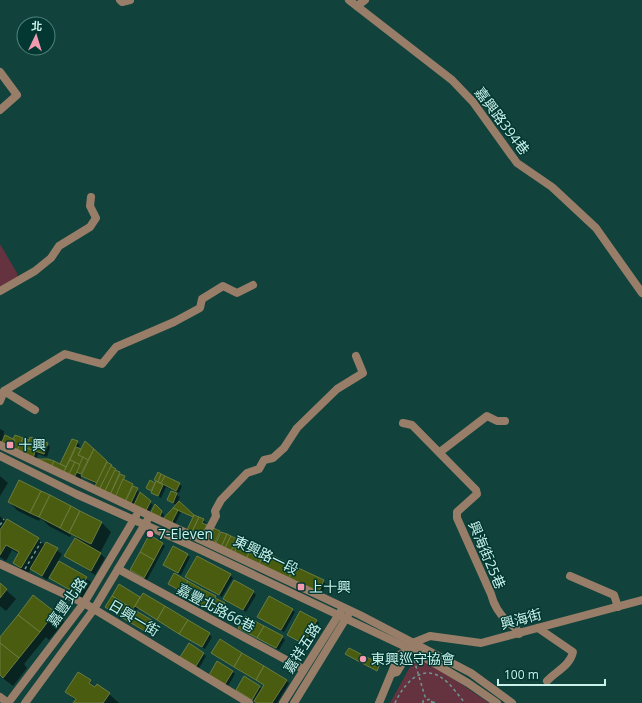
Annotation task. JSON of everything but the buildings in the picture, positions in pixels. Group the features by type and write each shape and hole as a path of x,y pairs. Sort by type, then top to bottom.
{"street":[{"path":"120,0 122,2 130,0"},
{"name":"嘉興路394巷","path":"349,0 452,80 473,102 517,163 552,187 596,228 642,293"},
{"path":"357,6 365,0"},
{"path":"0,72 17,95 0,110"},
{"path":"0,291 35,271 51,258 59,246 90,227 96,218 90,206 91,197"},
{"path":"0,401 4,391 65,354 102,364 116,346 174,322 200,308 202,299 222,286 237,293 253,285"},
{"path":"204,539 216,516 215,511 222,500 248,473 258,469 264,460 273,458 284,448 297,428 338,389 363,372 356,356"},
{"path":"4,391 35,410"},
{"path":"440,452 487,416 497,421 504,422"},
{"name":"興海街25巷","path":"403,423 412,425 476,490 477,494 457,512 457,518 491,594 494,606 509,623 517,628 519,634"},
{"name":"東興路一段","path":"0,445 204,539 343,606 413,646 497,703"},
{"name":"東興路一段","path":"0,456 76,494 146,524 342,617 413,646 471,673 512,703"},
{"name":"嘉豐北路","path":"8,703 84,603 139,510"},
{"name":"嘉豐北路","path":"25,703 94,609 150,515"},
{"name":"日興一街","path":"0,564 84,603 250,703"},
{"name":"嘉豐北路66巷","path":"118,569 303,669"},
{"path":"570,576 614,595 618,607"},
{"name":"興海街","path":"413,646 430,636 480,643 519,634 642,600"},
{"name":"嘉祥五路","path":"294,703 342,617 343,606"},
{"name":"嘉祥五路","path":"282,703 303,669 342,617 351,611"},
{"path":"538,628 573,652 562,669 552,675 547,681"},
{"path":"379,703 393,673 392,670 399,655 413,646"},
{"path":"0,697 8,703"}],"path":[{"path":"0,526 4,519"},
{"path":"23,574 41,542"},
{"path":"413,646 418,675 426,700"},
{"path":"395,703 409,680 418,675 427,673 438,676 448,683 465,703"},
{"path":"423,703 426,700 431,699 432,702 438,703"}],"shaded area":[{"path":"0,244 17,273 18,283 0,288"},
{"path":"417,654 489,703 390,703"}],"place":[{"name":"十興","path":"10,445"},
{"name":"7-Eleven","path":"150,534"},
{"name":"上十興","path":"301,587"},
{"name":"東興巡守協會","path":"363,659"}]}
